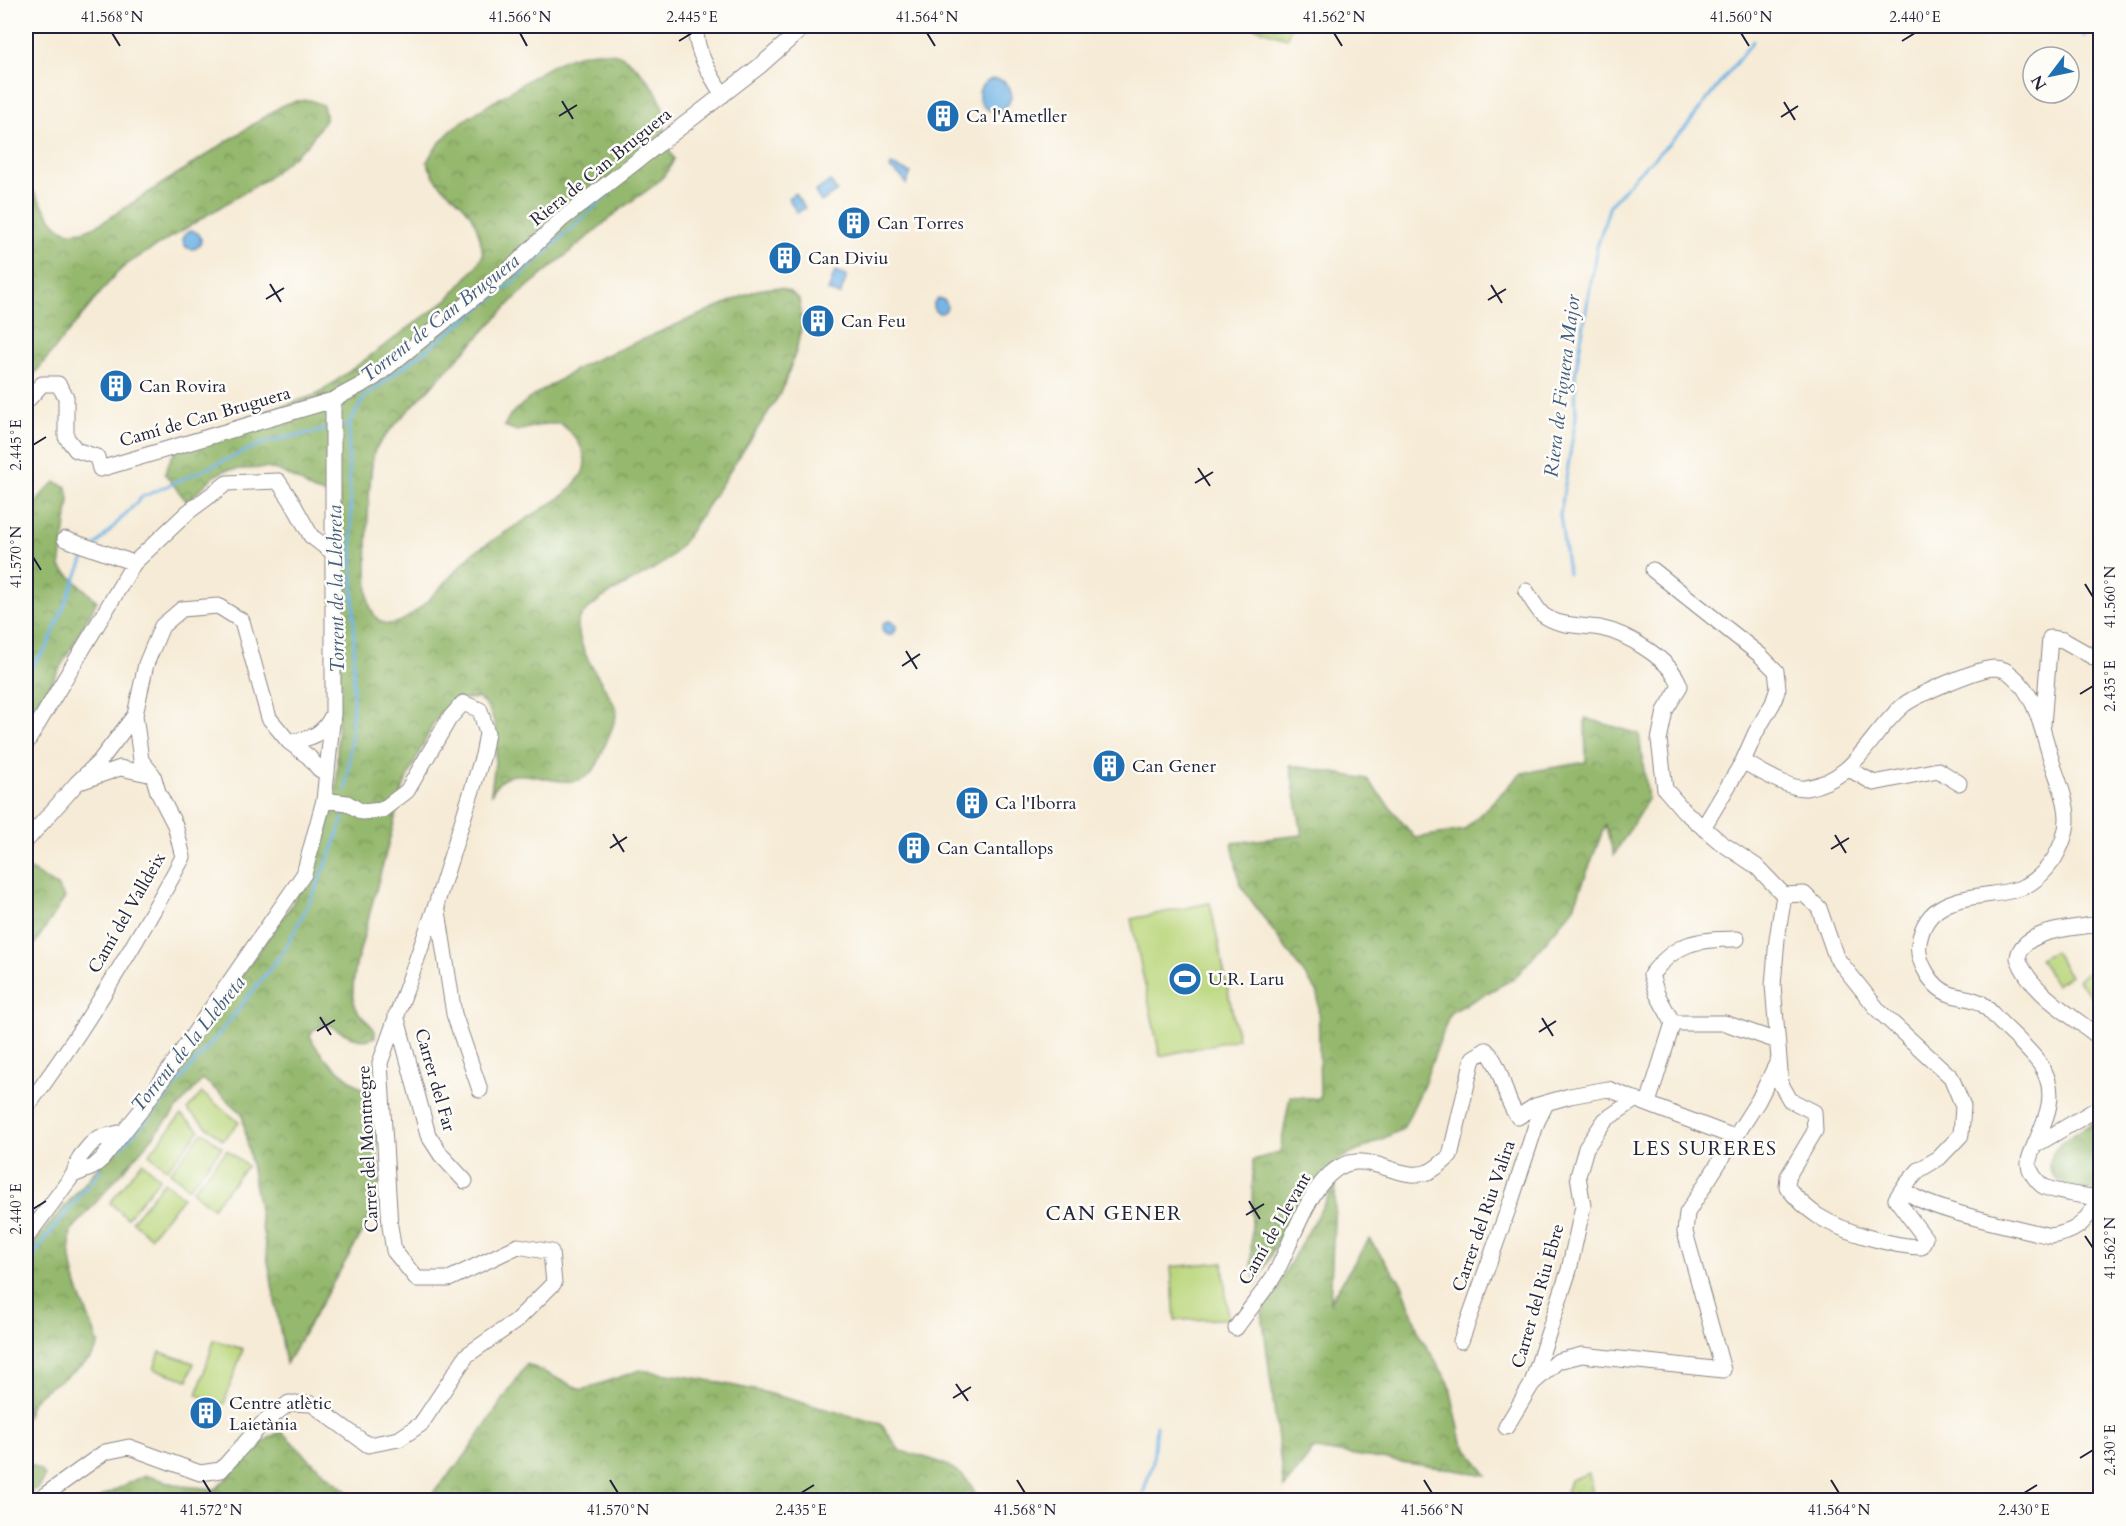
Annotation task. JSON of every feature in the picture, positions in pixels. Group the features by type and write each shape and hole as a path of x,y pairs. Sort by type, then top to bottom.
{"street":[{"path":"697,26 695,32 707,69 723,95"},
{"name":"Riera de Can Bruguera","path":"333,400 382,371 510,269 562,219 761,65 805,26"},
{"name":"Camí de Can Bruguera","path":"26,402 42,384 58,384 66,397 66,437 76,450 97,457 100,469 333,400"},
{"path":"26,1238 72,1174 80,1157 99,1138 123,1132 142,1109 304,874 324,800 333,714 333,400"},
{"path":"26,744 134,563 188,512 227,483 278,481 311,536 332,552"},
{"path":"65,539 134,563"},
{"path":"1653,570 1760,655 1776,671 1778,688 1773,703 1743,761 1703,828"},
{"path":"1526,591 1542,614 1559,622 1579,627 1601,628 1641,645 1677,677 1680,686 1665,711 1659,740 1665,789 1703,828 1719,842 1756,866 1784,895 1803,894 1819,908 1836,957 1843,966 1879,1011 1951,1077 1963,1106 1961,1135 1939,1158 1919,1170 1896,1199 1925,1238 1921,1247 1905,1247 1849,1231 1818,1216 1786,1187 1788,1176 1815,1131 1814,1112 1790,1100 1781,1084 1773,985 1776,939 1784,895"},
{"name":"Camí del Valldeix","path":"26,1108 57,1066 136,942 183,857 175,825 158,792 153,775 141,760 135,715 146,664 162,626 182,609 218,606 242,621 269,718 289,742 327,774"},
{"path":"2043,731 2050,638 2063,640 2100,661"},
{"path":"1743,761 1758,770 1803,789 1826,782 1849,769 1896,712 1908,702 1950,683 1994,668 2004,669 2013,675 2036,711 2066,807 2066,829 2059,850 2042,875 2027,885 2017,889 1958,899 1937,911 1924,928 1918,946 1925,970 1942,991 1981,1003 2041,1065 2050,1087 2050,1107 2028,1162 2031,1172 2043,1185 2100,1199 2086,1220 2069,1233 2050,1236 1938,1207 1908,1194 1903,1188"},
{"name":"Carrer del Montnegre","path":"38,1500 105,1452 129,1447 200,1473 221,1470 261,1425 289,1403 312,1404 368,1445 399,1439 421,1424 467,1355 516,1321 554,1283 551,1252 518,1246 449,1279 417,1279 394,1251 390,1227 380,1063 437,902 483,755 487,733 480,710 463,703 449,719 407,791 382,810 362,812 347,803 324,800"},
{"path":"289,742 308,740 327,727 333,714"},
{"path":"26,841 77,783 99,762 135,715"},
{"path":"77,783 120,768 153,775"},
{"path":"1849,769 1874,783 1938,770 1959,783"},
{"path":"437,902 454,1014 480,1090"},
{"path":"2100,924 2035,936 2022,945 2018,958 2033,984 2100,1038"},
{"path":"1673,1023 1657,994 1651,975 1662,959 1690,942 1737,939"},
{"name":"Carrer del Far","path":"396,1015 428,1134 441,1155 465,1181"},
{"path":"1673,1023 1725,1023 1778,1041"},
{"path":"1642,1101 1673,1023"},
{"name":"Camí de Llevant","path":"1236,1328 1275,1275 1299,1220 1320,1187 1337,1167 1355,1162 1374,1162 1386,1168 1408,1173 1427,1173 1450,1156 1473,1058 1486,1050 1494,1058 1510,1107 1518,1117 1535,1106 1546,1104"},
{"path":"1506,1427 1532,1384 1558,1361 1582,1355 1723,1370 1685,1232 1687,1213 1758,1101 1779,1059"},
{"path":"1546,1104 1570,1096 1608,1089 1734,1137"},
{"name":"Carrer del Riu Ebre","path":"1532,1384 1569,1270 1583,1206 1578,1176 1586,1148 1605,1120 1642,1101"},
{"name":"Carrer del Riu Valira","path":"1461,1341 1512,1201 1537,1122 1546,1104"},
{"path":"2034,1146 2100,1107"}],"green space":[{"path":"1249,26 1291,26 1287,38"},
{"path":"596,52 620,55 629,61 653,87 661,102 665,139 674,159 656,183 616,213 515,298 386,434 376,448 369,498 367,552 368,595 373,612 379,620 388,624 410,616 474,552 563,496 575,483 582,474 585,460 572,434 561,424 545,424 517,431 504,426 510,415 530,398 583,365 757,290 780,288 799,299 802,324 796,351 782,391 675,552 647,573 599,600 578,620 579,633 586,656 617,711 599,761 590,774 578,780 564,781 523,775 511,776 500,782 491,795 496,757 496,731 493,718 487,708 478,698 458,700 441,712 433,724 404,785 356,965 354,1002 359,1013 375,1031 375,1037 362,1040 326,1024 313,1030 310,1036 315,1046 330,1063 374,1098 381,1200 286,1364 242,1113 203,1079 71,1231 70,1248 74,1273 98,1345 87,1361 33,1401 26,1418 26,1257 36,1240 138,1121 291,906 323,845 337,785 340,499 312,490 278,470 265,468 226,470 214,476 187,502 165,474 169,463 177,450 190,439 318,394 448,299 476,267 483,255 474,221 462,204 438,182 431,171 427,162 432,153 458,125 534,76 570,58"},
{"path":"310,100 323,105 326,118 309,143 265,180 127,264 115,275 26,384 26,182 58,226 66,231 77,232 108,219 283,105"},
{"path":"55,482 67,487 69,500 60,567 97,601 26,729 26,542 37,502"},
{"path":"1585,718 1639,734 1648,799 1614,855 1605,825 1573,909 1515,978 1450,1013 1422,1089 1403,1129 1340,1159 1289,1221 1256,1284 1251,1263 1253,1160 1280,1152 1290,1096 1320,1099 1318,993 1240,885 1232,843 1302,835 1290,765 1367,779 1415,838 1464,830 1522,773 1586,762"},
{"path":"27,868 57,886 65,898 26,957"},
{"name":"U.R. Laru","path":"1210,903 1238,1039 1160,1056 1131,919"},
{"path":"2054,951 2070,976 2056,985 2040,959"},
{"path":"2100,962 2100,1013 2093,1003 2095,1001 2078,980"},
{"path":"202,1093 239,1122 223,1140 187,1110"},
{"path":"181,1115 200,1130 167,1169 149,1154"},
{"path":"2100,1118 2100,1191 2069,1188 2054,1176 2049,1166 2051,1157 2062,1144"},
{"path":"203,1132 222,1147 189,1188 170,1172"},
{"path":"227,1150 247,1166 212,1208 192,1191"},
{"path":"142,1162 160,1178 127,1218 110,1203"},
{"path":"164,1182 183,1197 150,1237 132,1221"},
{"path":"1336,1183 1330,1301 1369,1239 1402,1284 1420,1336 1449,1383 1462,1442 1487,1475 1314,1449 1284,1488 1262,1312"},
{"path":"1223,1262 1228,1319 1175,1320 1171,1267"},
{"path":"214,1340 243,1349 224,1404 197,1395"},
{"path":"160,1352 194,1363 188,1380 154,1369"},
{"path":"527,1364 582,1390 640,1370 702,1379 763,1392 881,1424 900,1451 936,1461 957,1471 973,1488 978,1500 427,1500 465,1456"},
{"path":"282,1432 311,1461 357,1500 96,1500 144,1475 182,1486 216,1489 257,1447 275,1434"},
{"path":"26,1462 45,1476 38,1487 26,1497"},
{"path":"1589,1473 1594,1500 1564,1500 1570,1480"}],"water":[{"path":"995,79 1006,84 1011,95 1006,106 995,111 984,106 979,95 984,84"},
{"path":"891,165 911,173 906,184 902,177 890,169"},
{"path":"830,181 837,191 821,202 815,192"},
{"path":"795,193 805,208 797,213 788,198"},
{"path":"192,231 198,234 201,240 198,246 192,249 186,246 183,240 186,234"},
{"path":"835,271 847,276 840,295 828,291"},
{"path":"940,299 945,301 947,306 945,311 940,313 935,311 933,306 935,301"},
{"path":"886,621 892,621 896,628 892,635 886,635 882,631 882,625"}],"waterway":[{"path":"2084,36 2090,26"},
{"name":"Riera de Figuera Major","path":"1568,573 1560,515 1576,417 1575,375 1597,247 1610,205 1637,174 1685,128 1753,41"},
{"name":"Torrent de Can Bruguera","path":"338,426 349,424 365,397 515,281 619,184"},
{"name":"Torrent de la Llebreta","path":"346,789 352,728 354,666 349,424"},
{"name":"Torrent de Can Bruguera","path":"96,545 142,497 266,442 329,429"},
{"name":"Torrent de Can Bruguera","path":"26,674 47,647 84,558 90,552"},
{"name":"Torrent de la Llebreta","path":"118,1150 152,1114 218,1035 284,951 312,897 332,851 343,818"},
{"name":"Torrent de la Llebreta","path":"26,1270 42,1243 100,1170"},
{"path":"1141,1500 1153,1462 1156,1425"}],"place":[{"name":"Ca l'Ametller","path":"943,116"},
{"name":"Can Torres","path":"854,223"},
{"name":"Can Diviu","path":"785,258"},
{"name":"Can Feu","path":"818,321"},
{"name":"Can Rovira","path":"116,386"},
{"name":"Can Gener","path":"1109,766"},
{"name":"Ca l'Iborra","path":"972,803"},
{"name":"Can Cantallops","path":"914,848"},
{"name":"U.R. Laru","path":"1185,979"},
{"name":"Centre atlètic Laietània","path":"206,1413"}],"district":[{"name":"LES SURERES","path":"1705,1148"},
{"name":"CAN GENER","path":"1114,1213"}]}
